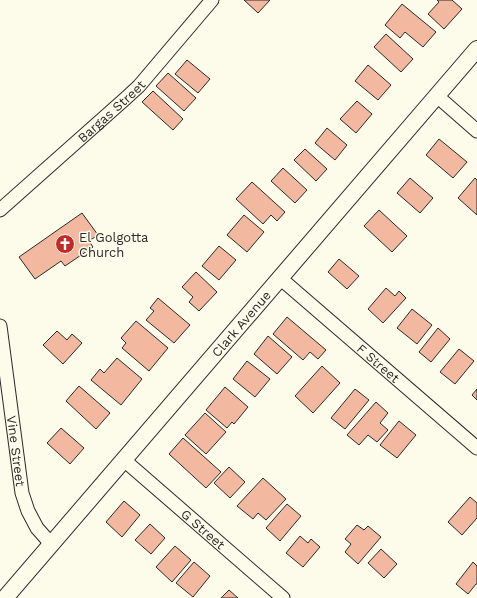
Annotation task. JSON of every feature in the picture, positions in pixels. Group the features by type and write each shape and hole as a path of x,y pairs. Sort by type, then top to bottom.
{"street":[{"name":"Bargas Street","path":"0,210 126,98 212,0"},
{"name":"Clark Avenue","path":"5,598 477,49"},
{"path":"436,96 477,131"},
{"name":"F Street","path":"280,278 477,448"},
{"name":"Vine Street","path":"0,326 22,493 28,511 37,528 51,544"},
{"name":"G Street","path":"124,460 283,598"}],"building":[{"path":"244,0 270,0 258,13"},
{"path":"437,0 452,0 462,9 444,29 428,14 439,2"},
{"path":"402,4 436,32 423,47 405,32 400,38 385,25"},
{"path":"386,34 413,59 401,72 374,47"},
{"path":"187,60 210,79 198,93 175,74"},
{"path":"368,65 391,85 378,100 355,81"},
{"path":"168,73 196,98 184,111 156,86"},
{"path":"153,91 183,119 173,130 142,102"},
{"path":"357,101 372,114 356,133 340,119"},
{"path":"327,128 347,145 335,160 315,143"},
{"path":"439,139 467,162 453,178 426,155"},
{"path":"305,149 327,169 316,181 294,160"},
{"path":"283,168 307,190 295,203 271,181"},
{"path":"410,178 433,198 420,213 397,193"},
{"path":"475,178 477,180 477,215 458,198"},
{"path":"252,182 285,212 277,221 271,215 263,224 236,199"},
{"path":"379,210 407,236 392,252 364,226"},
{"name":"El Golgotta Church","path":"82,213 98,235 89,241 93,247 65,266 61,261 35,279 19,257"},
{"path":"244,215 264,232 247,252 227,235"},
{"path":"219,246 236,260 219,280 202,266"},
{"path":"339,259 359,276 347,289 328,272"},
{"path":"196,272 217,292 199,311 189,302 193,297 182,287"},
{"path":"386,288 395,296 399,291 406,298 383,323 368,309"},
{"path":"158,298 190,325 174,343 146,320 154,311 150,308"},
{"path":"412,309 432,325 417,344 397,328"},
{"path":"287,317 326,350 318,359 310,352 303,360 273,334"},
{"path":"136,321 168,348 149,371 122,348 126,343 121,338"},
{"path":"438,328 450,339 431,362 419,352"},
{"path":"57,331 67,340 72,334 82,343 63,364 43,345"},
{"path":"268,336 292,357 277,374 254,354"},
{"path":"459,349 474,361 455,384 440,372"},
{"path":"117,358 142,379 121,405 91,380 100,369 104,373"},
{"path":"247,361 270,379 255,397 233,379"},
{"path":"322,366 340,383 313,413 295,396"},
{"path":"79,386 110,413 96,429 66,401"},
{"path":"225,387 248,407 234,424 232,422 227,428 206,410"},
{"path":"355,389 369,400 345,429 331,418"},
{"path":"477,389 477,400 472,395"},
{"path":"376,402 388,413 380,423 388,430 377,442 368,435 359,445 347,435"},
{"path":"205,413 226,432 206,454 185,435"},
{"path":"399,421 416,435 397,458 380,445"},
{"path":"61,428 84,448 70,464 47,443"},
{"path":"183,438 221,472 206,488 169,454"},
{"path":"229,467 245,482 230,498 214,483"},
{"path":"263,478 286,499 266,520 258,513 253,519 237,506"},
{"path":"470,497 477,503 477,518 462,535 448,522"},
{"path":"124,501 140,515 122,537 106,522"},
{"path":"287,504 301,516 280,541 266,528"},
{"path":"150,524 165,538 151,554 135,540"},
{"path":"357,525 364,530 368,526 381,537 358,564 345,552 351,544 345,539"},
{"path":"300,536 308,543 311,539 320,547 303,567 286,553"},
{"path":"175,546 191,560 172,582 156,567"},
{"path":"381,549 397,564 384,578 368,563"},
{"path":"194,562 210,576 193,597 176,583"},
{"path":"473,562 477,566 477,584 468,594 456,584"},
{"path":"229,590 238,598 221,598"}],"place":[{"name":"El Golgotta Church","path":"65,244"}]}
